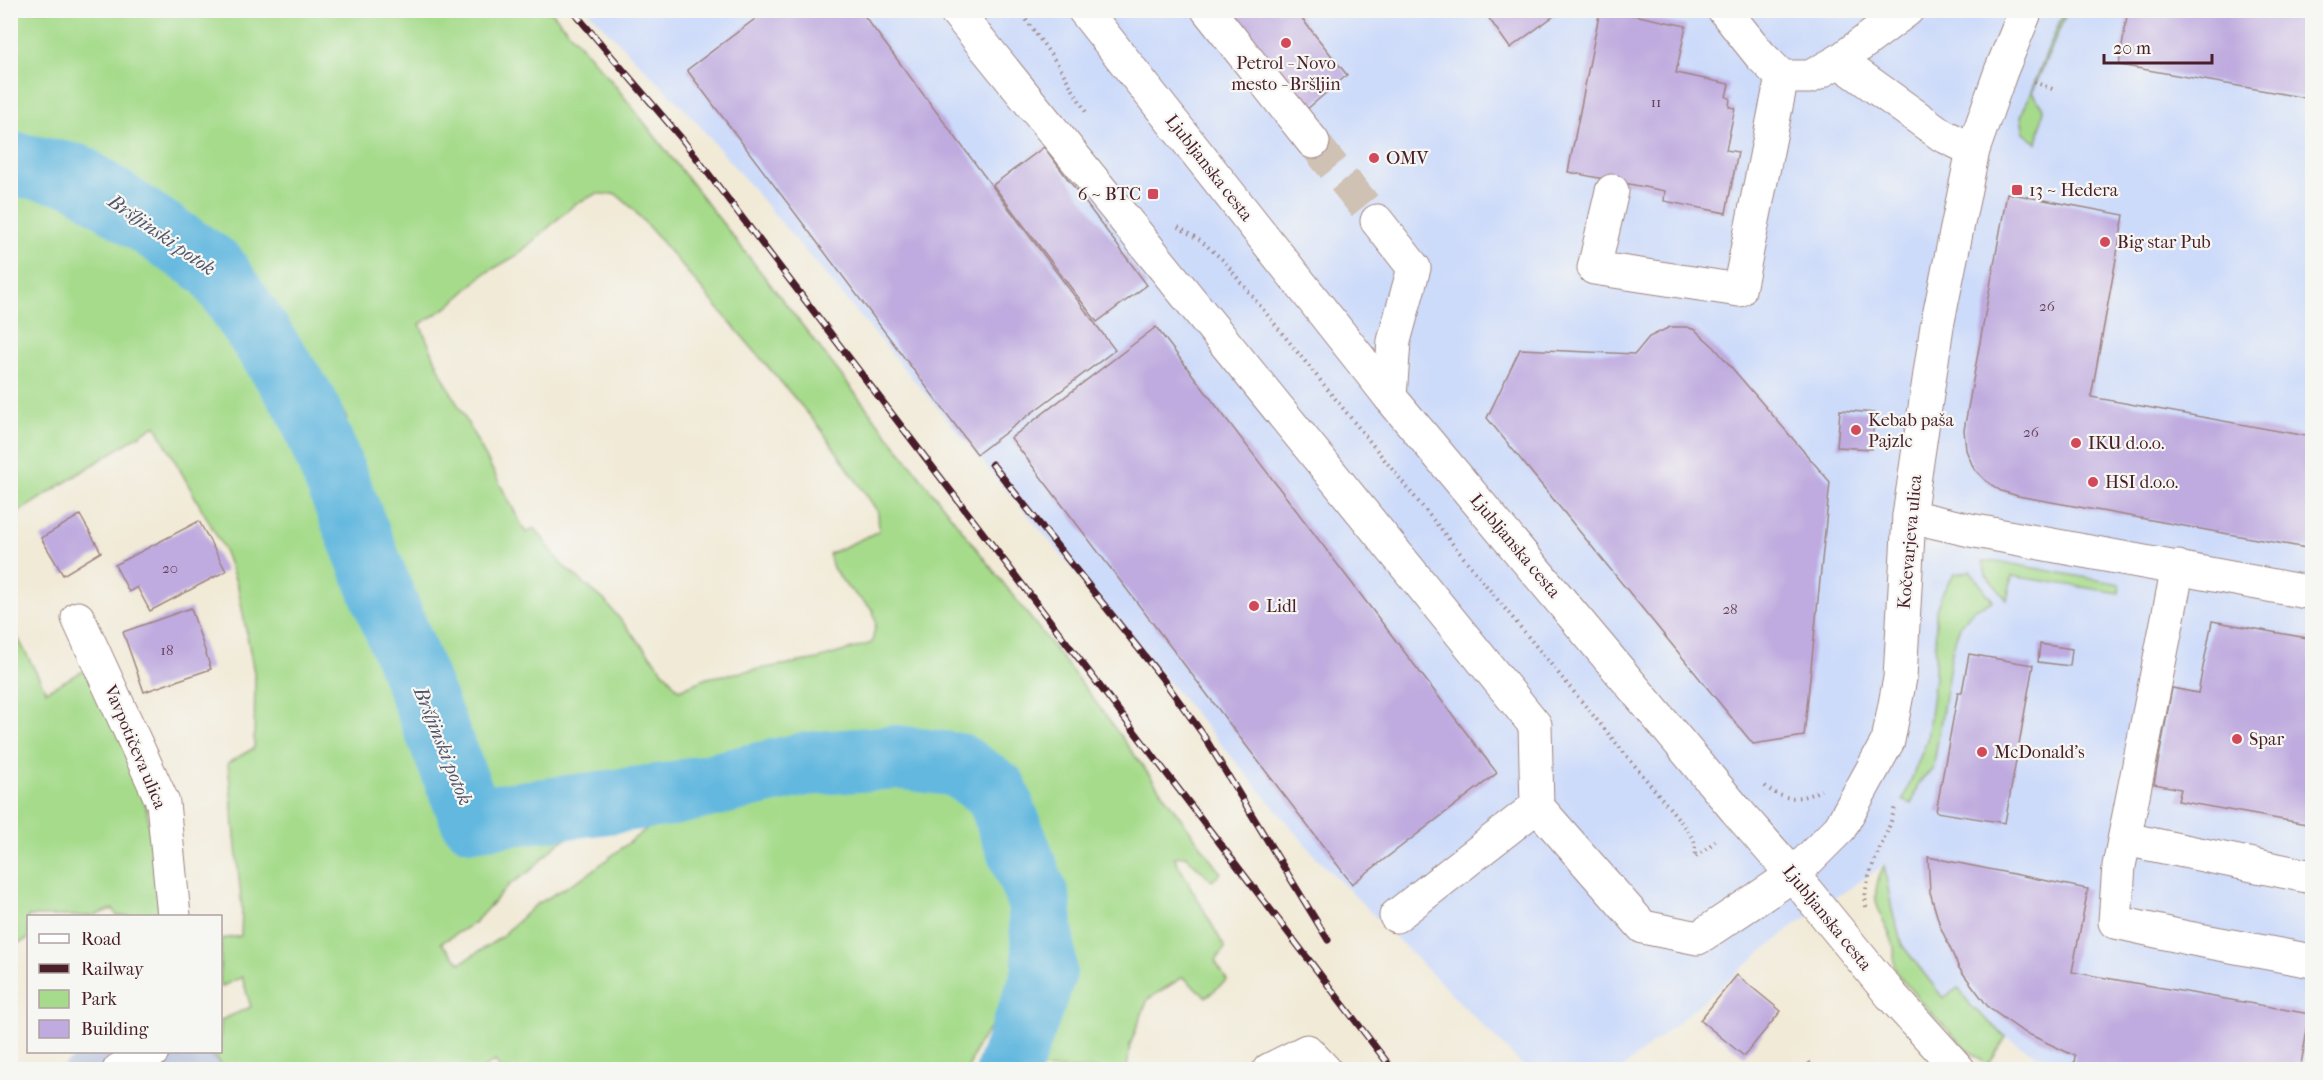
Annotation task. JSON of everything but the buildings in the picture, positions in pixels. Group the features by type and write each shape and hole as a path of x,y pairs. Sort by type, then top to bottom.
{"main road":[{"path":"955,10 1535,725 1537,806 1396,916"},
{"name":"Ljubljanska cesta","path":"1084,10 1389,397 1728,801 1793,875 1891,995 1959,1070"},
{"path":"1208,10 1313,142"},
{"path":"1724,10 1760,56 1782,77 1810,76 1839,61 1907,10"},
{"name":"Kočevarjeva ulica","path":"1537,806 1643,927 1698,938 1793,875 1840,828 1888,741 1900,678 1909,516 1937,326 1973,150 2026,10"},
{"path":"1839,61 1942,135 1973,150"},
{"path":"1612,191 1594,268 1739,290 1782,77"},
{"path":"1377,220 1414,268 1394,341 1389,397"},
{"path":"1909,516 1960,528 2313,593"},
{"path":"2178,567 2119,866 2115,922 2313,961"},
{"name":"Vavpotičeva ulica","path":"78,618 163,803 174,915"},
{"path":"2125,839 2313,877"},
{"path":"1269,1070 1306,1051 1326,1070"},
{"path":"119,1070 151,1053"}],"path":[{"path":"1019,10 1059,66 1091,121"},
{"path":"2027,80 2055,90"},
{"path":"1174,224 1200,240 1223,260 1686,829 1695,843 1695,858"},
{"path":"1763,785 1774,794 1795,800 1820,791 1828,782"},
{"path":"1865,900 1869,879 1890,827 1895,807 1894,798"},
{"path":"1809,1062 1813,1070"}],"shaded area":[{"path":"588,11 2312,11 2312,1069 2060,1069 2006,1037 1972,1007 1958,988 1944,998 1902,945 1883,866 1789,929 1622,1069 1526,1069 1316,857 693,118"},
{"path":"81,1053 222,1053 261,1070 57,1070"}],"green space":[{"path":"11,10 551,11 614,84 1089,693 1221,873 1212,881 1186,856 1174,857 1225,948 1215,961 1227,980 1206,997 1183,977 1148,999 1130,1045 1127,1069 1007,1069 1009,1062 1052,996 1064,954 1058,910 1042,849 1010,782 973,754 958,748 842,744 664,785 557,844 529,872 510,884 474,923 441,943 461,963 500,938 534,906 587,875 662,817 688,803 746,788 806,778 909,775 963,788 991,812 1014,867 1029,920 1022,982 977,1046 968,1069 501,1070 495,1061 481,1070 225,1069 210,1053 222,1053 222,1020 251,1007 242,977 222,986 222,939 241,936 242,909 228,763 254,748 255,678 238,587 223,547 155,425 11,517 11,173 31,178 153,248 201,285 247,336 278,381 326,431 347,419 322,372 243,275 193,229 138,195 11,134","holes":["596,194 616,194 632,208 821,429 878,512 879,531 829,554 833,568 847,587 873,610 876,623 872,643 818,659 707,678 679,690 604,600 561,564 535,528 526,533 441,373 420,324 449,306 484,274 516,256 575,204"]},
{"path":"2064,11 2071,11 2067,12 2032,93 2044,109 2037,143 2024,133 2021,116"},
{"path":"1983,561 1996,561 2120,584 2119,593 2012,576 2007,600 1986,575"},
{"path":"1970,571 1993,601 1974,609 1961,624 1953,646 1933,770 1921,780 1912,804 1903,800 1927,740 1935,677 1936,610 1943,591 1955,574"},
{"path":"10,623 46,691 87,669 123,737 147,810 160,915 116,915 113,909 95,915 27,915 27,939 11,946"},
{"path":"1884,866 1892,910 1902,945 1943,998 1958,988 1972,1007 2006,1037 1988,1065 1952,1034 1898,975 1894,966 1893,943 1877,906 1876,889"}],"waterway":[{"name":"Bršljinski potok","path":"10,163 77,176 215,268 306,404 472,819 672,794 805,764 897,757 958,765 996,791 1039,902 1045,971 1008,1070"}],"tunnel":[{"path":"1313,142 1377,221"}],"railway":[{"path":"572,10 682,139 1393,1070"},
{"path":"992,464 1162,678 1202,733 1328,940"}],"place":[{"name":"Petrol - Novo mesto - Bršljin","path":"1286,43"},
{"name":"OMV","path":"1374,158"},
{"name":"13 ~ Hedera","path":"2017,190"},
{"name":"6 ~ BTC","path":"1153,194"},
{"name":"Big star Pub","path":"2105,242"},
{"name":"Kebab paša Pajzlc","path":"1856,430"},
{"name":"IKU d.o.o.","path":"2076,443"},
{"name":"HSI d.o.o.","path":"2093,482"},
{"name":"Lidl","path":"1254,606"},
{"name":"Spar","path":"2237,739"},
{"name":"McDonald's","path":"1982,752"}]}
